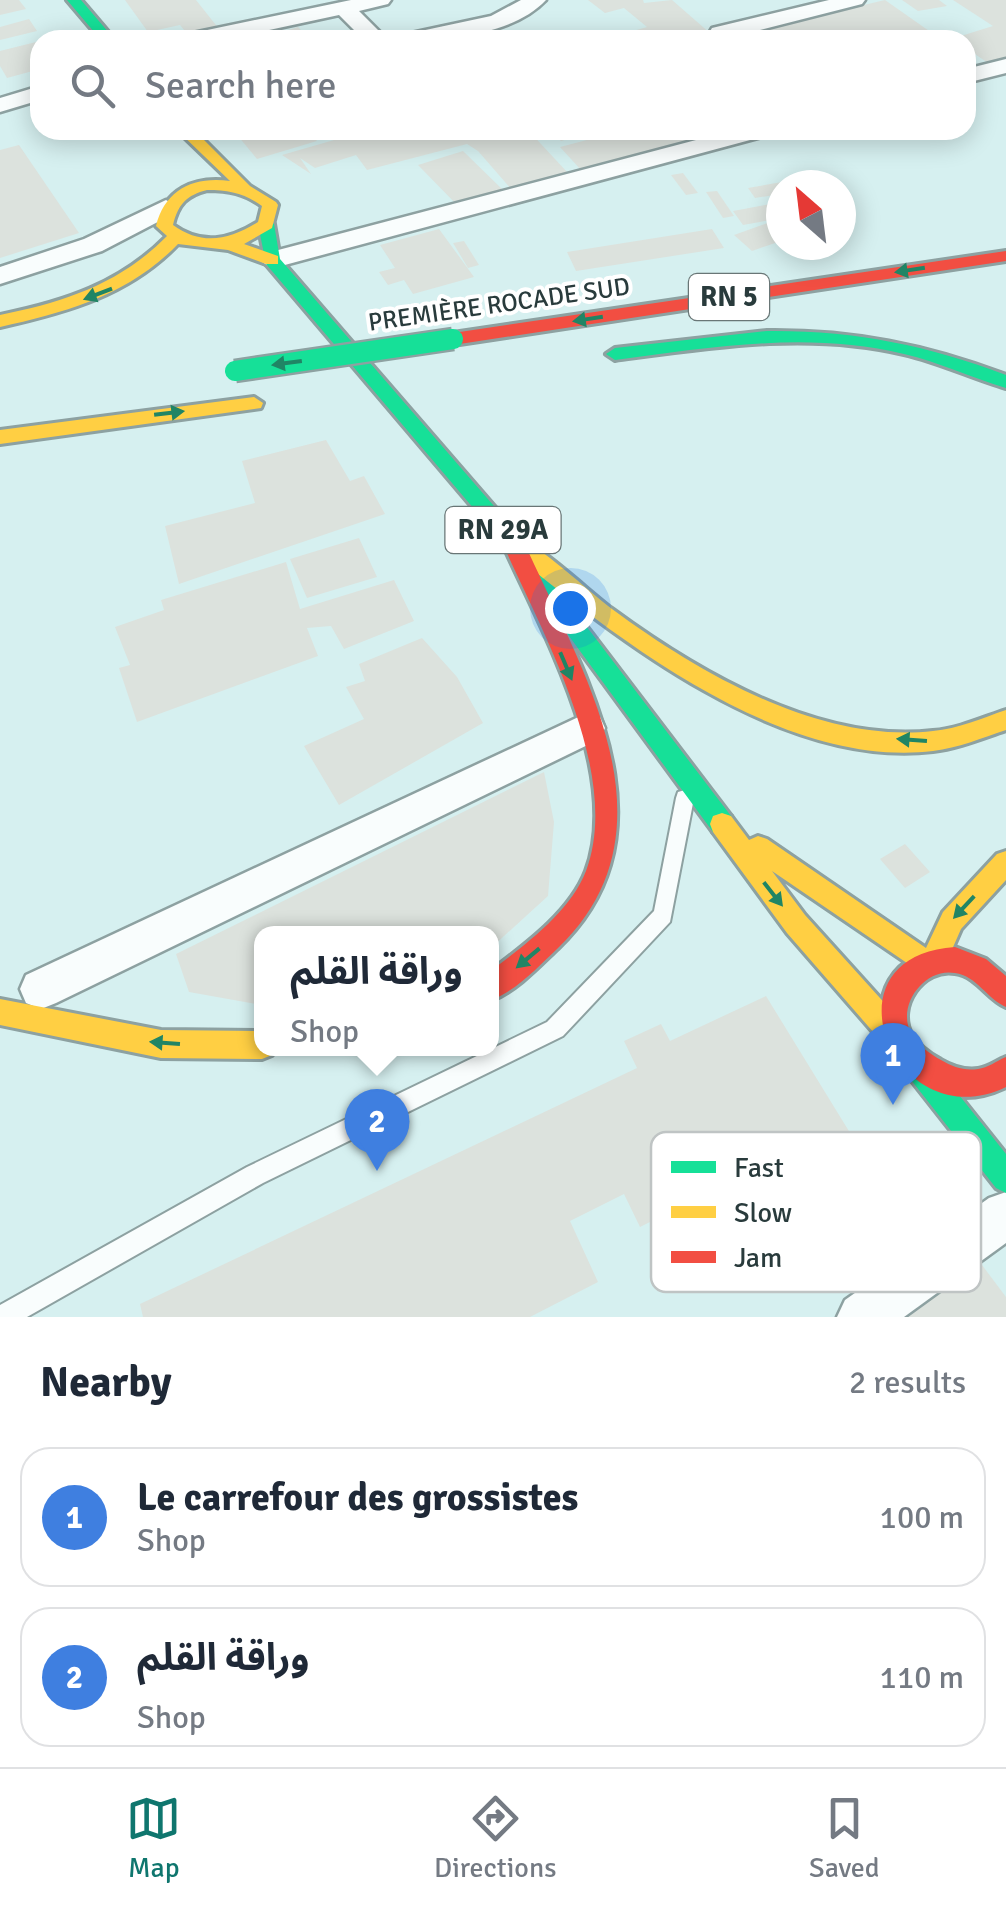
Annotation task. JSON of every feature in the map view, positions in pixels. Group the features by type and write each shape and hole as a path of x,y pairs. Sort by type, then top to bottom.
{"main road":[{"path":"74,0 100,30"},
{"path":"0,321 60,307 127,282 156,262 171,220 185,149 265,196 270,214 266,224 272,260 225,244"},
{"path":"171,220 214,184 243,185"},
{"path":"171,220 206,246 242,240 266,224"},
{"name":"PREMIÈRE ROCADE SUD","path":"225,372 1006,256"},
{"name":"RN 29A","path":"272,260 514,544 716,815"},
{"name":"RN 5","path":"850,316 606,355 782,334 877,341 955,359 1006,382"},
{"path":"352,388 410,379"},
{"path":"0,437 264,401"},
{"path":"10,460 84,424"},
{"path":"514,544 624,634 719,692 820,729 837,735 928,742 1006,720"},
{"path":"499,982 536,954 594,881 605,848 608,814 579,698 514,544"},
{"path":"716,815 808,884 930,962"},
{"path":"716,815 796,924 898,1040 970,1132"},
{"path":"930,962 952,921 1006,862"},
{"path":"898,1040 891,1018 892,997 900,979 930,962 956,961 978,970 1006,994"},
{"path":"0,1012 161,1044 254,1044"},
{"path":"912,1059 932,1074 956,1083 978,1084 1006,1071"},
{"path":"981,1146 1006,1178"}],"street":[{"path":"240,30 381,0"},
{"path":"454,30 498,20 536,0"},
{"path":"732,30 855,0"},
{"path":"342,8 366,30"},
{"path":"976,74 1006,66"},
{"path":"0,105 30,96"},
{"path":"272,260 723,140"},
{"path":"0,276 171,220"},
{"path":"41,990 587,728"},
{"path":"981,1234 1006,1216"},
{"path":"862,1317 898,1292"}],"lane":[{"path":"3,1317 255,1175 555,1029 664,915 688,778"}],"building":[{"path":"0,0 19,0 26,9 0,15"},
{"path":"125,0 196,0 219,29 184,30 180,25 147,30"},
{"path":"588,0 672,0 706,30 636,30 647,27 624,8 605,13"},
{"path":"885,0 928,30 758,30"},
{"path":"902,0 939,0 947,6 918,11"},
{"path":"953,0 1006,0 1006,64 994,67 976,55 976,31 993,26"},
{"path":"29,19 36,30 0,40 0,27"},
{"path":"30,44 30,72 7,78 0,66 0,51"},
{"path":"241,140 317,141 257,159"},
{"path":"334,140 537,140 568,173 511,189 467,144 367,170 356,155 315,168 300,158 311,174 282,155"},
{"path":"587,140 692,140 582,171 560,147"},
{"path":"19,145 79,233 0,258 0,150"},
{"path":"463,151 506,193 460,208 418,165"},
{"path":"683,173 698,193 686,195 671,175"},
{"path":"766,185 766,196 755,198 748,188"},
{"path":"717,191 734,216 723,218 706,192"},
{"path":"766,205 766,221 743,225 733,211"},
{"path":"766,224 766,246 752,251 734,235"},
{"path":"439,229 474,277 413,294 404,280 388,285 379,272 395,268 380,245"},
{"path":"712,229 724,248 576,271 567,252"},
{"path":"464,241 479,265 468,268 453,243"},
{"path":"326,440 350,481 364,476 385,514 179,584 165,526 255,503 242,461"},
{"path":"359,538 377,577 307,598 290,559"},
{"path":"286,562 300,609 394,580 414,621 344,649 331,626 307,628 318,656 137,722 119,668 130,665 115,627 164,610 161,600"},
{"path":"422,638 457,677 483,723 339,805 304,746 364,719 346,687 365,681 359,664"},
{"path":"544,772 554,822 548,896 499,941 499,926 254,926 254,1004 189,992 176,954"},
{"path":"905,844 930,872 905,888 880,859"},
{"path":"766,996 849,1132 651,1132 651,1222 640,1227 624,1194 570,1221 598,1282 530,1317 143,1317 140,1304 637,1068 624,1041 661,1024 670,1041"},
{"path":"981,1264 1006,1297 1006,1317 901,1317 936,1292 981,1292"}],"traffic: fast":[{"path":"74,0 100,30"},
{"path":"266,224 272,260 493,518 722,824"},
{"path":"615,354 720,341 813,336 904,348 1006,382"},
{"path":"235,371 453,339"},
{"path":"914,1061 970,1132"},
{"path":"981,1146 1006,1178"}],"traffic: slow":[{"path":"196,140 243,185"},
{"path":"225,244 241,240 266,224 270,205 242,188 207,185 191,189 168,209 164,226 184,241 231,245 272,260"},
{"path":"0,321 73,303 117,284 157,256 175,237"},
{"path":"0,437 254,403"},
{"path":"514,544 654,650 756,706 810,726 866,739 925,742 956,737 1006,720"},
{"path":"722,824 796,924 898,1039"},
{"path":"758,847 926,963"},
{"path":"934,961 952,921 1006,862"},
{"path":"0,1012 161,1044 254,1045"}],"traffic: jam":[{"path":"453,339 1006,256"},
{"path":"499,981 539,949 580,905 599,870 607,834 606,794 584,708 517,551"},
{"path":"1006,994 977,968 955,960 935,961 917,970 904,984 894,1022 900,1042 915,1060 949,1080 975,1084 1006,1071"}],"place":[{"name":"Le carrefour des grossistes","path":"893,1105"},
{"name":"وراقة القلم","path":"377,1171"}]}
